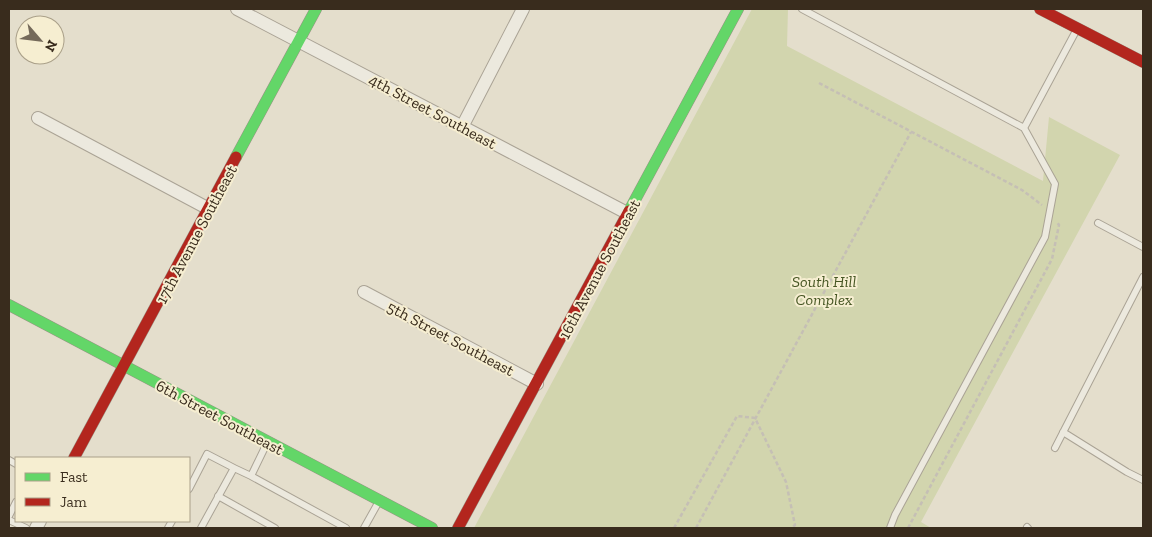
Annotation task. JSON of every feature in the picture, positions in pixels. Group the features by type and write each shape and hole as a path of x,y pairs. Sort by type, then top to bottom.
{"street":[{"name":"4th Street Southeast","path":"236,9 629,214"},
{"name":"17th Avenue Southeast","path":"75,457 300,42 316,9"},
{"path":"462,127 523,9"},
{"name":"16th Avenue Southeast","path":"458,528 738,9"},
{"path":"1040,9 1143,62"},
{"path":"38,118 209,210"},
{"name":"5th Street Southeast","path":"364,292 537,384"},
{"name":"6th Street Southeast","path":"9,305 432,528"}],"lane":[{"path":"802,9 1024,128 1055,184 1045,236 895,515 890,528"},
{"path":"1024,128 1077,28"},
{"path":"1098,223 1143,247"},
{"path":"1055,448 1143,277"},
{"path":"1063,432 1143,480"},
{"path":"251,476 267,442"},
{"path":"190,487 207,454 346,528"},
{"path":"201,528 234,468"},
{"path":"218,496 275,528"},
{"path":"364,528 379,501"},
{"path":"9,518 15,504"}],"path":[{"path":"819,84 1022,190 1050,211 1059,225 1052,259 908,528"},
{"path":"696,528 911,132"},
{"path":"674,528 737,416 755,418"},
{"path":"755,418 786,482 795,525 792,528"}],"green space":[{"name":"South Hill Complex","path":"752,9 788,9 787,46 1043,181 1049,117 1120,155 921,522 931,528 474,528"}],"traffic: fast":[{"path":"236,157 316,9"},
{"path":"629,211 738,9"},
{"path":"9,305 432,528"}],"traffic: jam":[{"path":"1040,9 1143,62"},
{"path":"75,457 236,157"},
{"path":"458,528 629,211"}]}
